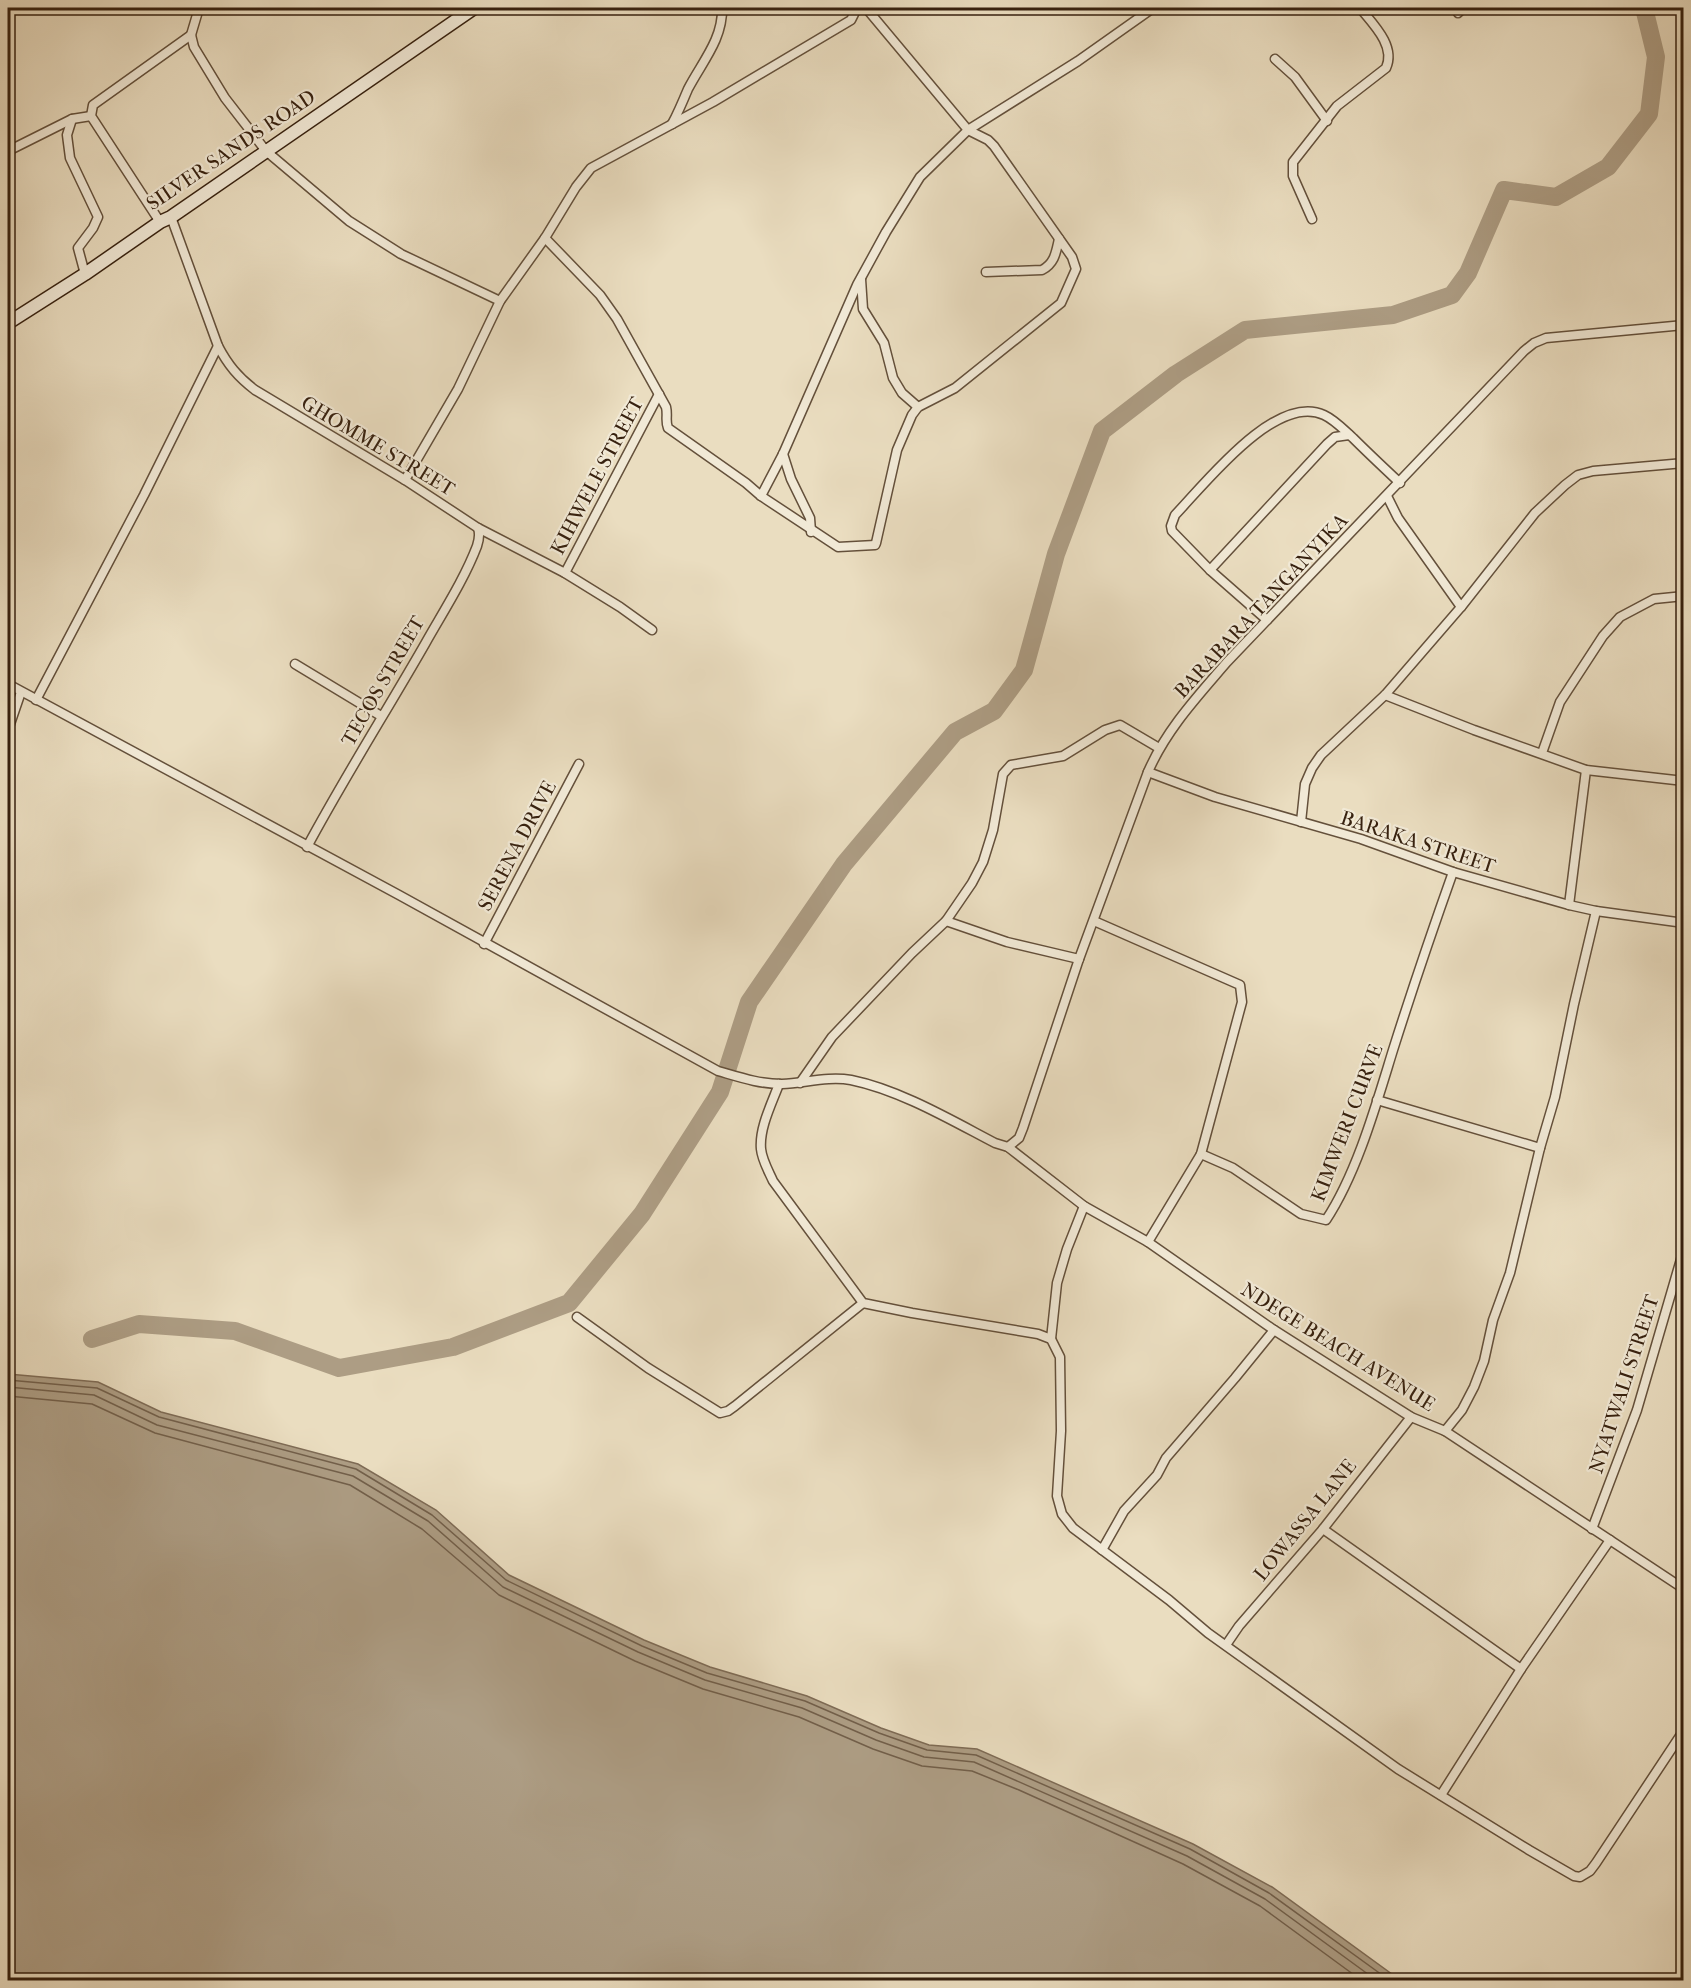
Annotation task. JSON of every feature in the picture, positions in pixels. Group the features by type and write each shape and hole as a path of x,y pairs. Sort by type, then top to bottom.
{"street":[{"path":"199,8 191,35 194,47 225,98 266,151 349,221 401,254 500,301"},
{"name":"SILVER SANDS ROAD","path":"8,323 165,220 474,8"},
{"path":"672,124 688,90 715,43 721,28 722,8"},
{"path":"405,480 458,389 500,301 591,168 773,67 851,20 857,8"},
{"path":"544,238 600,295 617,319 666,407 668,428 761,496 838,548 875,544 897,450 918,407 955,388 1061,303 1076,269 1072,257 994,146 988,140 968,130 866,8"},
{"path":"761,496 783,454 861,278 920,177 968,130 1078,61 1153,8"},
{"path":"1312,219 1293,176 1293,162 1337,106 1386,68 1389,61 1389,51 1374,25 1360,8"},
{"path":"8,151 72,119 91,116 93,105 191,35"},
{"path":"1275,59 1295,77 1327,121"},
{"name":"GHOMME STREET","path":"91,116 165,220 218,346 229,366 238,376 255,390 405,480 478,528 565,573 652,630"},
{"path":"72,119 67,135 70,158 98,217 78,248 85,274"},
{"path":"986,272 1042,270 1048,267 1054,259 1059,239"},
{"path":"861,278 863,309 884,343 893,378 902,393 918,407"},
{"path":"1683,325 1683,341"},
{"name":"BARABARA TANGANYIKA","path":"1008,1146 1019,1138 1023,1128 1079,958 1148,772 1159,748 1183,712 1227,662 1400,483 1503,370 1534,343 1546,338 1683,325"},
{"path":"36,700 144,495 218,346"},
{"name":"KIHWELE STREET","path":"565,573 659,394"},
{"path":"1268,620 1176,538 1171,526 1175,516 1238,450 1259,431 1281,417 1303,411 1318,412 1327,416 1349,435 1400,483"},
{"path":"1210,570 1326,444 1335,438 1349,435"},
{"path":"783,454 791,479 810,518 812,531"},
{"path":"1300,822 1305,784 1321,755 1384,695 1461,607 1535,513 1565,484 1578,475 1611,468 1683,463"},
{"path":"1387,496 1398,518 1461,607"},
{"name":"TECOS STREET","path":"307,847 332,800 457,587 477,545 480,534 478,528"},
{"path":"1542,753 1560,702 1620,617 1654,599 1683,596"},
{"path":"295,664 381,716"},
{"name":"NDEGE BEACH AVENUE","path":"8,684 399,895 484,944 718,1071 757,1083 800,1083 826,1078 849,1080 882,1089 1002,1146 1008,1146 1084,1206 1148,1242 1274,1330 1410,1417 1445,1431 1683,1589"},
{"path":"8,730 21,692"},
{"path":"1384,695 1586,770 1683,782"},
{"path":"800,1083 832,1037 912,953 946,921 983,862 993,830 1003,774 1011,765 1063,756 1105,730 1120,725 1159,748"},
{"name":"SERENA DRIVE","path":"484,944 579,764"},
{"path":"1569,905 1586,770"},
{"name":"BARAKA STREET","path":"1148,772 1215,797 1361,839 1453,872 1569,905 1683,923"},
{"name":"KIMWERI CURVE","path":"1202,1154 1233,1168 1301,1214 1326,1220 1341,1198 1377,1100 1453,872"},
{"path":"1445,1431 1462,1410 1474,1388 1484,1362 1493,1320 1510,1273 1540,1148 1555,1097 1596,911"},
{"path":"946,921 1007,942 1079,958"},
{"path":"1094,921 1240,985 1242,1002 1202,1154 1148,1242"},
{"path":"779,1084 762,1132 761,1149 764,1161 773,1182 863,1303 1038,1334 1051,1339"},
{"path":"1377,1100 1540,1148"},
{"path":"1084,1206 1057,1282 1051,1339 1060,1357 1061,1431 1057,1496 1062,1514 1073,1528 1169,1600 1208,1633 1341,1730 1485,1824 1574,1876 1584,1875 1596,1863 1683,1730"},
{"name":"NYATWALI STREET","path":"1592,1529 1637,1410 1683,1249"},
{"path":"578,1317 648,1368 720,1413 735,1406 863,1303"},
{"path":"1102,1550 1124,1511 1151,1482 1166,1458 1274,1330"},
{"name":"LOWASSA LANE","path":"1226,1645 1239,1626 1323,1529 1410,1417"},
{"path":"1323,1529 1521,1669"},
{"path":"1441,1795 1521,1669 1610,1540"}],"water":[{"path":"8,1374 98,1382 161,1412 358,1464 436,1510 509,1575 644,1640 710,1667 807,1696 881,1728 929,1745 977,1749 1193,1844 1272,1887 1400,1980 8,1980"}],"waterway":[{"path":"92,1339 139,1324 235,1331 339,1368 453,1347 569,1303 642,1214 720,1092 749,1002 844,864 955,732 994,711 1024,670 1056,554 1102,431 1176,374 1245,330 1393,315 1452,295 1468,273 1504,190 1556,197 1608,167 1649,114 1656,57 1644,8"}]}
